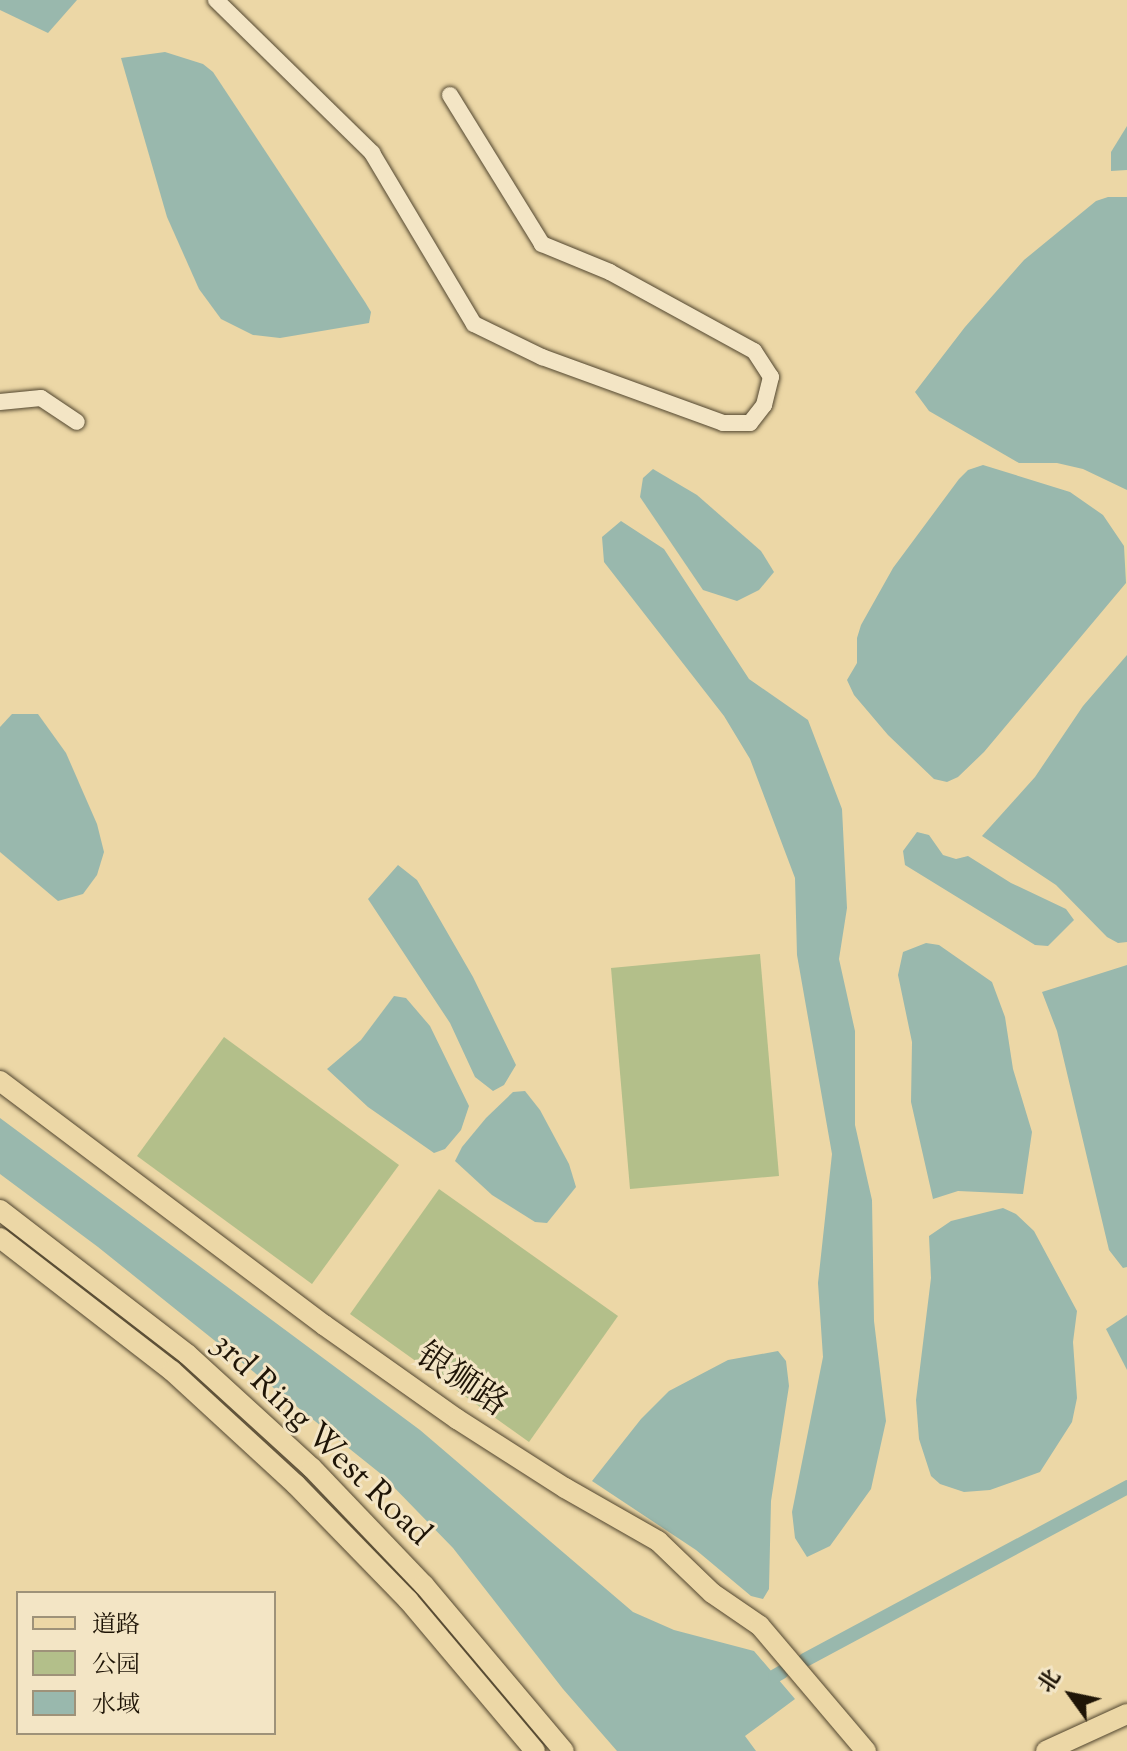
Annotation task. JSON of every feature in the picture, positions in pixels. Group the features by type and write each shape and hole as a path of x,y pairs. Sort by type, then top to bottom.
{"main road":[{"name":"银狮路","path":"0,1081 324,1325 457,1419 565,1488 658,1541 712,1593 760,1626 866,1751"},
{"name":"3rd Ring West Road","path":"0,1210 187,1354 312,1468 424,1585 564,1751"},
{"name":"3rd Ring West Road","path":"0,1238 172,1371 296,1485 408,1600 535,1751"},
{"path":"1046,1751 1127,1714"}],"street":[{"path":"216,0 372,153 474,324 542,357 723,423 750,423 764,405 771,377 754,351 610,272 542,244 450,95"},
{"path":"0,402 41,398 77,422"}],"green space":[{"path":"760,954 779,1176 630,1189 611,968"},
{"path":"224,1037 399,1165 312,1284 137,1156"},
{"path":"439,1189 618,1316 529,1442 350,1314"}],"water":[{"path":"0,0 77,0 48,33 0,10"},
{"path":"165,52 203,64 213,72 365,302 371,312 369,323 280,338 253,335 221,319 199,289 167,217 121,58"},
{"path":"1127,126 1127,170 1111,171 1111,152"},
{"path":"1108,197 1127,197 1127,490 1083,469 1057,463 1019,463 929,411 915,392 965,327 1024,260 1096,201"},
{"path":"983,465 1070,492 1103,515 1124,546 1126,583 984,752 958,777 947,782 934,779 888,735 854,695 847,680 857,663 857,638 861,625 893,568 959,479 968,470"},
{"path":"653,469 697,495 761,551 774,572 759,590 737,601 703,590 640,497 643,478"},
{"path":"621,521 664,549 749,679 808,720 842,809 847,908 839,959 855,1031 855,1125 872,1200 874,1321 886,1421 871,1489 830,1546 807,1557 795,1538 792,1512 823,1357 818,1283 832,1154 797,955 795,878 750,759 724,716 604,562 602,537"},
{"path":"1127,655 1127,942 1118,943 1107,937 1056,885 982,836 1035,777 1083,706"},
{"path":"12,714 38,714 66,753 97,824 104,852 97,875 83,894 58,901 0,852 0,727"},
{"path":"917,832 929,835 943,855 956,859 968,856 1011,883 1066,909 1074,920 1048,946 1035,945 905,865 903,851"},
{"path":"398,865 417,880 473,977 516,1065 504,1085 493,1091 475,1077 450,1023 368,899"},
{"path":"926,943 939,945 992,982 1005,1017 1013,1069 1032,1132 1023,1194 958,1191 933,1199 911,1102 912,1042 898,975 903,952"},
{"path":"1127,965 1127,1267 1123,1268 1109,1250 1057,1031 1042,992"},
{"path":"394,996 406,998 430,1026 469,1106 461,1130 445,1149 434,1153 368,1107 327,1069 361,1040"},
{"path":"525,1091 540,1110 569,1164 576,1187 547,1223 535,1222 492,1195 455,1161 462,1147 486,1118 513,1092"},
{"path":"0,1118 420,1430 633,1612 674,1630 754,1651 795,1699 745,1736 756,1751 617,1751 563,1689 453,1548 381,1474 98,1247 0,1174"},
{"path":"1003,1208 1016,1214 1034,1231 1077,1311 1073,1342 1077,1398 1072,1422 1040,1472 990,1490 964,1492 940,1484 931,1476 919,1439 916,1400 931,1278 929,1236 951,1221"},
{"path":"1127,1315 1127,1370 1106,1329"},
{"path":"778,1351 786,1361 789,1386 771,1501 769,1589 763,1599 751,1596 696,1550 592,1481 641,1419 669,1391 728,1360"}],"waterway":[{"path":"805,1660 1127,1487"},
{"path":"775,1676 782,1672"}]}
